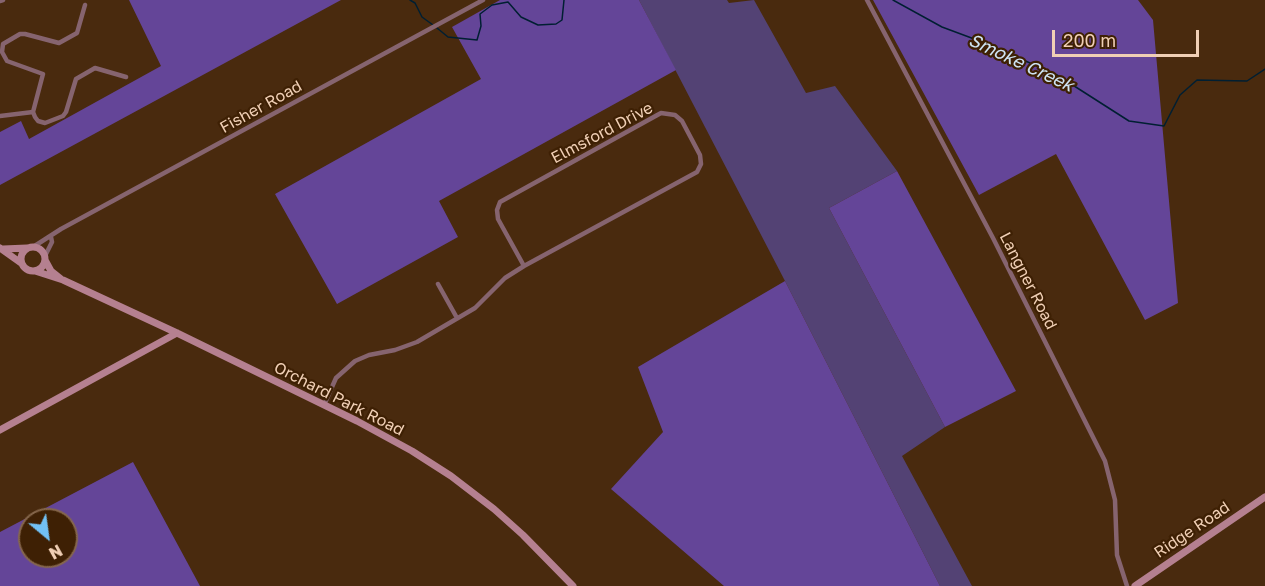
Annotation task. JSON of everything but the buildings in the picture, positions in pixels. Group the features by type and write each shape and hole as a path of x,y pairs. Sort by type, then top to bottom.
{"main road":[{"path":"21,263 21,255 30,247"},
{"path":"30,247 41,250 45,258 41,268 34,271 26,269 1,248 30,247"},
{"name":"Orchard Park Road","path":"45,258 51,271 63,280"},
{"name":"Orchard Park Road","path":"34,271 63,280 177,333 412,451 451,476 509,522 573,586"},
{"path":"0,430 177,333"},
{"name":"Ridge Road","path":"1135,586 1265,497"}],"street":[{"name":"Fisher Road","path":"30,247 483,0"},
{"name":"Langner Road","path":"867,0 993,238 1105,461 1115,500 1117,555 1127,586"},
{"path":"85,5 77,33 59,43 20,34 3,44 2,52 7,61 43,74 33,112 38,121 45,123 63,116 76,79 95,68 126,77"},
{"path":"0,116 33,112"},
{"name":"Elmsford Drive","path":"324,405 336,378 355,361 369,355 406,347 481,303 505,278 524,266 697,172 701,164 700,155 679,118 666,113 656,116 500,202 497,210 498,219 524,266"},
{"path":"45,258 52,242 51,237"},
{"path":"438,284 457,318"}],"shaded area":[{"path":"129,0 341,0 0,185 0,132 21,121 29,139 161,66"},
{"path":"500,0 639,0 676,70 439,201 458,237 337,304 275,194 481,79 452,27"},
{"path":"639,0 727,0 729,3 754,0 806,93 835,86 897,171 829,208 945,427 902,456 972,586 940,586"},
{"path":"873,0 1138,0 1153,20 1178,303 1145,320 1056,154 979,195"},
{"path":"897,171 1016,391 945,427 829,208"},
{"path":"785,281 940,586 724,586 611,489 663,432 638,367"},
{"path":"133,462 200,586 0,586 0,532 18,523 18,568 78,568 78,508 46,508"}],"waterway":[{"path":"410,0 415,3 422,17 433,25"},
{"path":"437,28 448,37 477,40 481,26 480,14 492,5 508,2 521,17 538,25 556,24 562,20 564,0"},
{"name":"Smoke Creek","path":"893,0 942,27 1057,75 1129,121 1164,126 1180,95 1197,80 1247,81 1265,69"}]}
